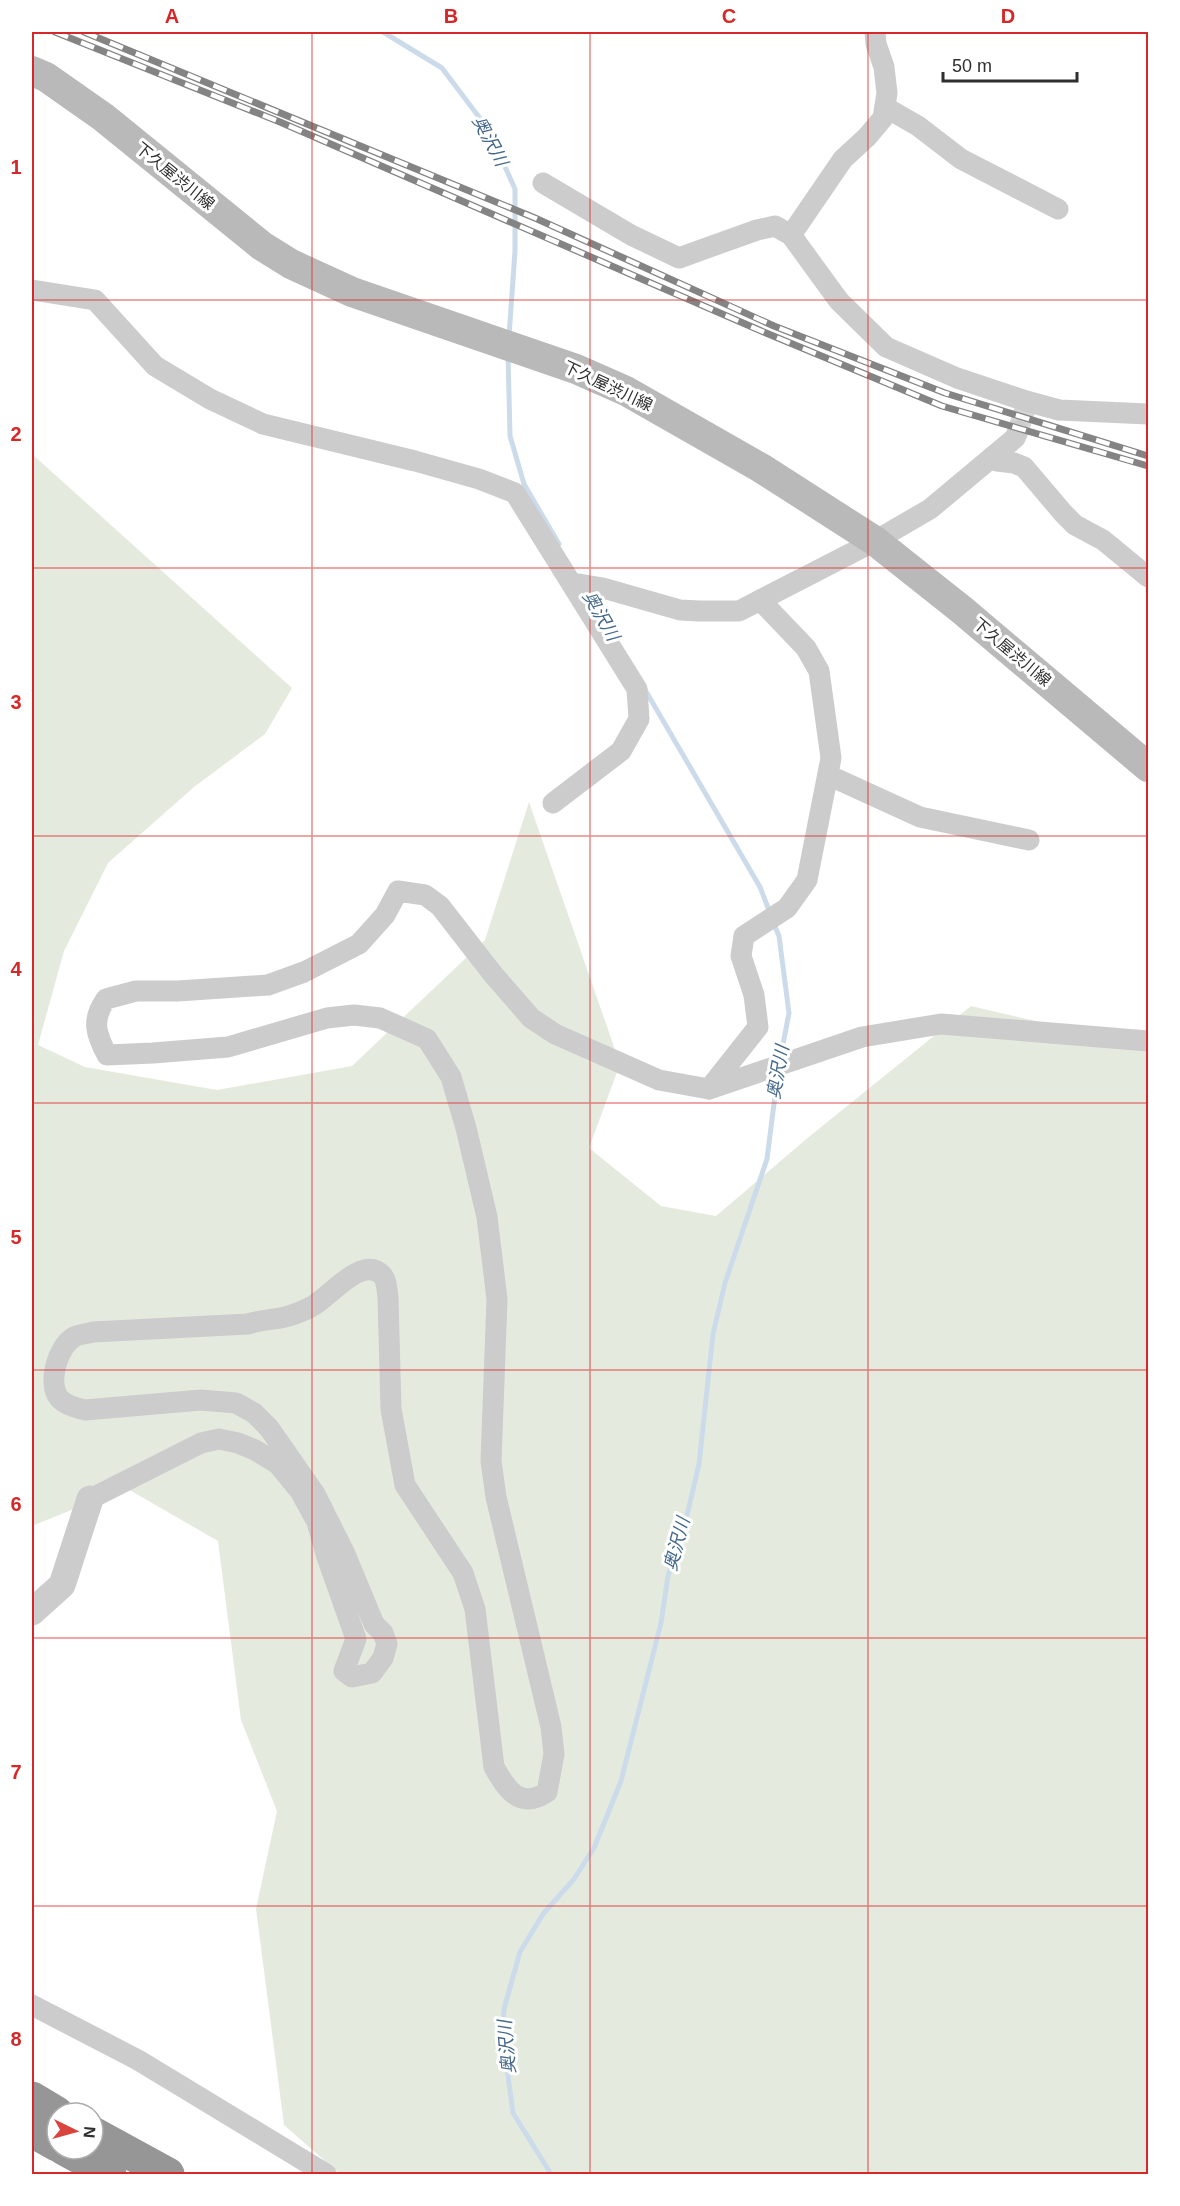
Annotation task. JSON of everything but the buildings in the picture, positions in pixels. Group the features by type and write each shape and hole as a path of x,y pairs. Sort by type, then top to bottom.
{"highway":[{"path":"32,2098 45,2106"},
{"path":"105,2140 168,2175"},
{"path":"85,2161 110,2175"}],"main road":[{"name":"下久屋渋川線","path":"32,71 46,77 104,117 262,246 291,264 352,292 576,369 626,392 761,468 875,541 962,610 1149,767"}],"street":[{"path":"791,235 843,159 867,138 883,118 887,93 884,67 876,44 875,32"},
{"path":"885,107 918,126 961,159 1058,209"},
{"path":"543,183 631,235 679,258 758,230 776,226 791,235 839,301 886,347 1025,405 1059,410 1149,414"},
{"path":"32,290 95,300 155,366 210,399 263,424 415,461 479,479 514,493 573,583 637,689 639,719 621,752 553,802"},
{"path":"573,583 603,588 680,610 739,611 875,541 930,508 1015,438 1018,431"},
{"path":"992,457 997,461 1024,467 1076,525 1103,540 1149,577"},
{"path":"709,1089 758,1027 754,995 741,956 744,936 787,908 807,880 831,758 819,671 806,648 760,600"},
{"path":"828,775 920,817 1029,840"},
{"path":"32,1612 62,1585 90,1499 201,1443 219,1438 247,1447 278,1464 300,1491 317,1522 356,1640 344,1671 352,1677 372,1673 383,1658 387,1644 382,1633 374,1624 345,1554 315,1494 269,1428 254,1413 236,1404 201,1400 85,1410 73,1407 59,1398 54,1386 56,1363 63,1346 74,1337 93,1332 248,1324 285,1317 313,1306 351,1276 363,1270 381,1274 385,1281 388,1298 392,1409 405,1485 463,1573 475,1609 494,1767 513,1794 525,1800 537,1799 548,1792 554,1754 551,1726 496,1497 491,1461 497,1299 487,1217 466,1128 451,1077 427,1039 380,1018 354,1015 327,1018 228,1047 107,1055 96,1035 100,1008 106,999 136,991 178,991 268,985 304,972 359,944 385,915 398,891 424,894 441,906 492,973 531,1018 555,1034 659,1080 709,1089 862,1037 941,1024 1149,1041"},
{"path":"32,2005 138,2060 326,2175"}],"shaded area":[{"path":"32,454 292,688 265,734 194,787 108,863 64,951 38,1045 85,1067 217,1090 352,1066 485,940 529,802 620,1064 589,1148 661,1206 716,1216 810,1136 971,1006 1148,1047 1148,2174 340,2174 284,2125 256,1909 277,1811 241,1720 218,1541 126,1488 32,1526"}],"waterway":[{"name":"奥沢川","path":"383,32 442,68 488,129 515,189 515,251 509,336"},
{"name":"奥沢川","path":"508,354 510,436 524,484 559,544"},
{"name":"奥沢川","path":"644,688 760,887 770,913"},
{"name":"奥沢川","path":"773,922 779,936 789,1013 780,1060"},
{"name":"奥沢川","path":"551,2174 513,2113 505,2053 504,2009 520,1952 543,1914 574,1879 594,1848 621,1781 661,1623 668,1576 688,1511 699,1464 713,1334 725,1283 767,1159 778,1072"}],"tunnel":[{"path":"1018,431 1025,409"}],"railway":[{"path":"55,32 280,122 766,333 942,406 1148,466"},
{"path":"84,32 535,218 774,326 945,393 1148,456"}]}
